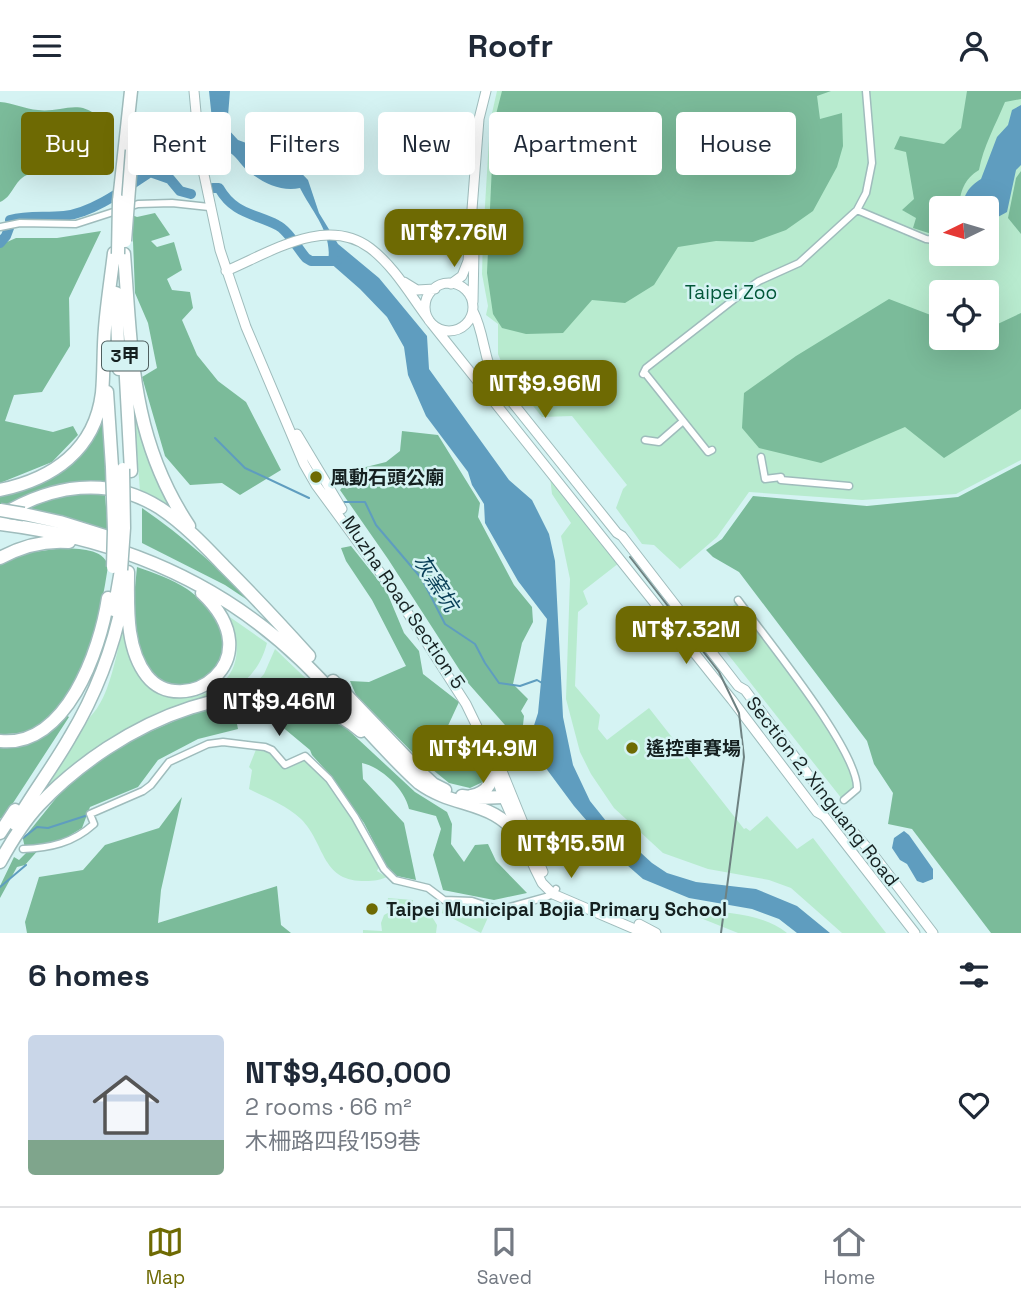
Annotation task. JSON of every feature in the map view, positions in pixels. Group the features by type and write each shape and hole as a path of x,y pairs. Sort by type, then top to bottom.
{"highway":[{"name":"3甲","path":"132,112 134,92"},
{"name":"3甲","path":"120,251 119,201 128,150"},
{"name":"3甲","path":"0,833 90,701 116,633 120,570 131,527 122,469 116,293 128,150"},
{"path":"0,490 14,487 61,466 82,445 98,414 104,329 120,251"},
{"path":"120,251 133,365 147,443 173,500 197,538"},
{"path":"104,357 122,469 114,530 129,621 141,665 147,676 164,688 191,690 213,679 222,669 230,646 227,625 210,600 194,586 158,564"},
{"path":"2,522 25,501 42,494 78,487 128,495 159,507 197,538 433,784 497,814 511,825 522,841"},
{"path":"0,510 106,535 181,568 229,595 309,656"},
{"path":"2,522 104,546 185,576 273,635 302,660 407,772 430,792 488,806 507,800"},
{"path":"0,558 15,550 56,541 104,546"},
{"path":"0,741 22,741 36,735 50,726 70,701 82,680 101,633 120,570"},
{"path":"0,862 39,805 87,764 127,736 161,717 222,700 268,695 327,708 352,724 394,758"},
{"name":"3甲","path":"0,852 66,738"},
{"path":"464,800 480,794 489,786 492,763"}],"street":[{"name":"Muzha Road Section 5","path":"194,91 200,156 209,207 226,271 246,327 283,412 309,463 466,704 507,800"},
{"name":"Section 2, Xinguang Road","path":"451,284 459,279 466,269 473,223 479,119 486,91"},
{"path":"712,450 708,452 644,374 648,366 746,290 759,281 799,263 857,210 866,193 872,163 866,91"},
{"path":"0,227 20,223 76,224 138,204 172,203 209,207"},
{"path":"857,210 929,239"},
{"name":"Section 2, Xinguang Road","path":"473,223 473,309 482,330 487,361 496,382 609,524 622,536 738,686 745,689 833,808 876,858 933,933"},
{"name":"Section 2, Xinguang Road","path":"226,271 295,241 319,235 350,238 365,244 377,254 915,933"},
{"name":"Section 2, Xinguang Road","path":"396,276 417,290 435,289"},
{"path":"451,284 466,291 473,309 469,321 456,330 446,331 431,322 426,303 435,289 451,284"},
{"path":"645,440 659,442 682,422"},
{"path":"761,457 765,479 781,477 781,480 849,486"},
{"name":"Muzha Road Section 5","path":"329,494 397,587 470,702 488,737 507,800"},
{"path":"738,600 841,741 858,781 857,789 844,800"},
{"path":"23,849 46,848 80,835 93,824 90,814 143,791 169,762 192,749 215,743 250,744 268,748 285,765 305,756 325,773 355,817 384,869 400,883 428,888 444,899 472,901 499,910 555,891"},
{"path":"507,800 522,841 542,883 644,933"},
{"path":"507,800 542,871 555,891 656,933"}],"green space":[{"name":"Taipei Zoo","path":"497,91 1021,91 1021,460 956,494 862,500 749,492 717,537 680,569 654,545 642,544 616,508 627,485 572,416 542,417 505,371 498,354 498,324 486,315 488,306 482,274 489,139 489,175 662,175 662,112 492,112"},
{"path":"502,91 831,91 817,96 820,119 842,113 843,146 837,167 813,211 786,230 753,242 716,241 678,247 654,285 625,303 592,300 563,333 526,334 502,328 493,314 487,273 492,175 662,175 662,112 497,112"},
{"path":"967,91 1021,91 1021,99 1005,102 979,170 970,177 960,196 929,196 929,233 913,228 916,218 902,210 914,199 906,152 894,149 900,136 944,144 961,128"},
{"path":"0,102 38,110 75,107 92,112 21,112 21,175 27,175 0,202"},
{"path":"1021,171 1021,234 1008,218 1016,178"},
{"path":"155,213 170,235 151,241 157,247 174,242 182,270 167,279 172,290 190,292 193,308 182,320 197,355 218,381 246,402 281,470 240,495 222,483 190,485 165,456 142,377 157,368 148,323 135,293 132,215 137,217"},
{"path":"101,231 69,298 70,346 42,392 14,395 5,421 53,432 73,426 78,435 52,462 0,483 0,245 16,238 57,238"},
{"path":"889,299 929,314 929,350 999,350 999,323 1021,313 1021,409 944,458 905,427 821,463 759,448 742,428 744,393 796,356"},
{"path":"132,383 153,468 173,513 140,492"},
{"path":"104,409 106,485 9,506 0,505 0,496 37,485 66,469 87,445"},
{"path":"402,431 438,435 480,503 478,517 514,585 532,607 533,622 522,643 513,684 528,699 521,711 524,716 523,725 512,733 468,683 340,490 358,469 386,462 400,451"},
{"path":"1021,464 1021,933 991,933 912,829 888,824 893,793 874,764 867,741 739,572 706,550 722,539 753,496 867,506 958,497"},
{"path":"550,477 619,563 583,591 588,604 578,612 575,686 600,715 598,729 607,740 649,708 744,829 750,831 767,816 797,849 813,838 886,933 842,933 791,888 769,880 708,869 663,853 614,808 580,752 566,699 570,579 561,536 571,523 552,494"},
{"path":"82,492 105,494 108,532 26,507 37,502"},
{"path":"142,508 201,554 255,605 225,585 142,543"},
{"path":"351,546 386,590 404,633 419,651 423,674 459,702 437,743 454,764 478,764 485,775 485,781 470,788 449,783 416,756 356,695 350,681 369,682 406,666 372,600 346,561 341,548"},
{"path":"63,548 96,553 106,560 108,566 101,607 88,652 80,674 57,712 32,730 0,734 0,565 26,553"},
{"path":"137,567 187,589 213,615 223,636 224,648 222,660 213,674 187,686 177,686 167,684 151,671 136,642 133,624"},
{"path":"737,603 837,740 854,784 853,790 842,799 705,625"},
{"path":"224,613 267,643 258,664 245,680 229,692 129,729 96,751 43,794 103,698 124,624 129,657 138,675 152,689 168,696 186,698 219,686 230,673 236,657 235,637"},
{"path":"275,649 340,711 296,695 249,691 264,674"},
{"path":"273,703 308,711 345,727 415,792 447,812 452,824 451,844 464,862 475,845 488,844 496,861 527,893 494,900 443,890 433,855 441,829 436,816 409,809 403,794 391,780 377,769 362,763 363,779 404,823 416,880 397,876 387,867 364,823 331,776 310,750 274,720 277,717 274,708 264,706 235,714 238,729 198,739 158,760 138,787 90,807 82,828 64,839 40,848 25,865 17,867 0,898 0,886 14,857 19,860 26,853 23,839 65,787 122,744 188,715 227,704"},
{"path":"66,715 69,717 2,820 0,746 28,741"},
{"path":"257,747 272,754 285,768 301,758 322,774 355,823 379,867 377,871 387,877 362,881 339,874 325,859 301,819 283,806 249,789 252,770 249,767"},
{"path":"182,797 161,890 158,923 277,886 281,925 291,933 27,933 25,922 39,877 83,870 105,845 159,828"},
{"path":"388,898 413,900 412,911 431,915 437,925 436,933 363,933 363,930 382,931 384,915 395,909 387,908"},
{"path":"444,903 469,905 490,913 481,933 442,913"},
{"path":"699,910 757,918 787,933 738,933 698,917"}],"water":[{"path":"209,91 230,91 228,112 211,112"},
{"path":"1021,105 1021,165 1016,170 1007,212 999,216 999,196 966,196 981,179 997,137 1008,125 1012,110"},
{"path":"231,132 245,142 245,168 233,155"},
{"path":"254,175 303,175 308,180 319,213 338,244 379,278 427,336 429,369 509,480 532,500 549,534 555,561 563,717 573,765 590,801 606,821 652,863 667,873 696,882 756,889 797,906 830,933 797,933 779,919 752,909 689,898 643,879 619,858 574,806 528,744 538,713 547,619 518,581 485,523 484,504 472,485 468,472 426,416 408,375 404,347 387,317 328,261 325,232 300,188 286,189"},
{"path":"904,831 933,869 933,879 923,883 917,881 907,864 900,860 892,848 894,838"}],"waterway":[{"path":"10,220 75,214 109,199 150,172 170,179 180,191 191,194"},
{"path":"213,188 219,188 238,208 281,227 311,261 337,261"},
{"path":"0,243 9,228"},
{"name":"灰窯坑","path":"215,438 245,468 309,498"},
{"name":"灰窯坑","path":"342,502 365,502 376,525 422,579 445,624 475,644 499,683 520,686 537,680 542,683"},
{"path":"23,838 37,827 48,828 88,815"},
{"path":"0,887 26,865"}],"railway":[{"path":"630,557 719,672 739,713 744,757 721,933"}],"place":[{"name":"風動石頭公廟","path":"316,477"},
{"name":"遙控車賽場","path":"632,748"},
{"name":"Taipei Municipal Bojia Primary School","path":"372,909"}]}
